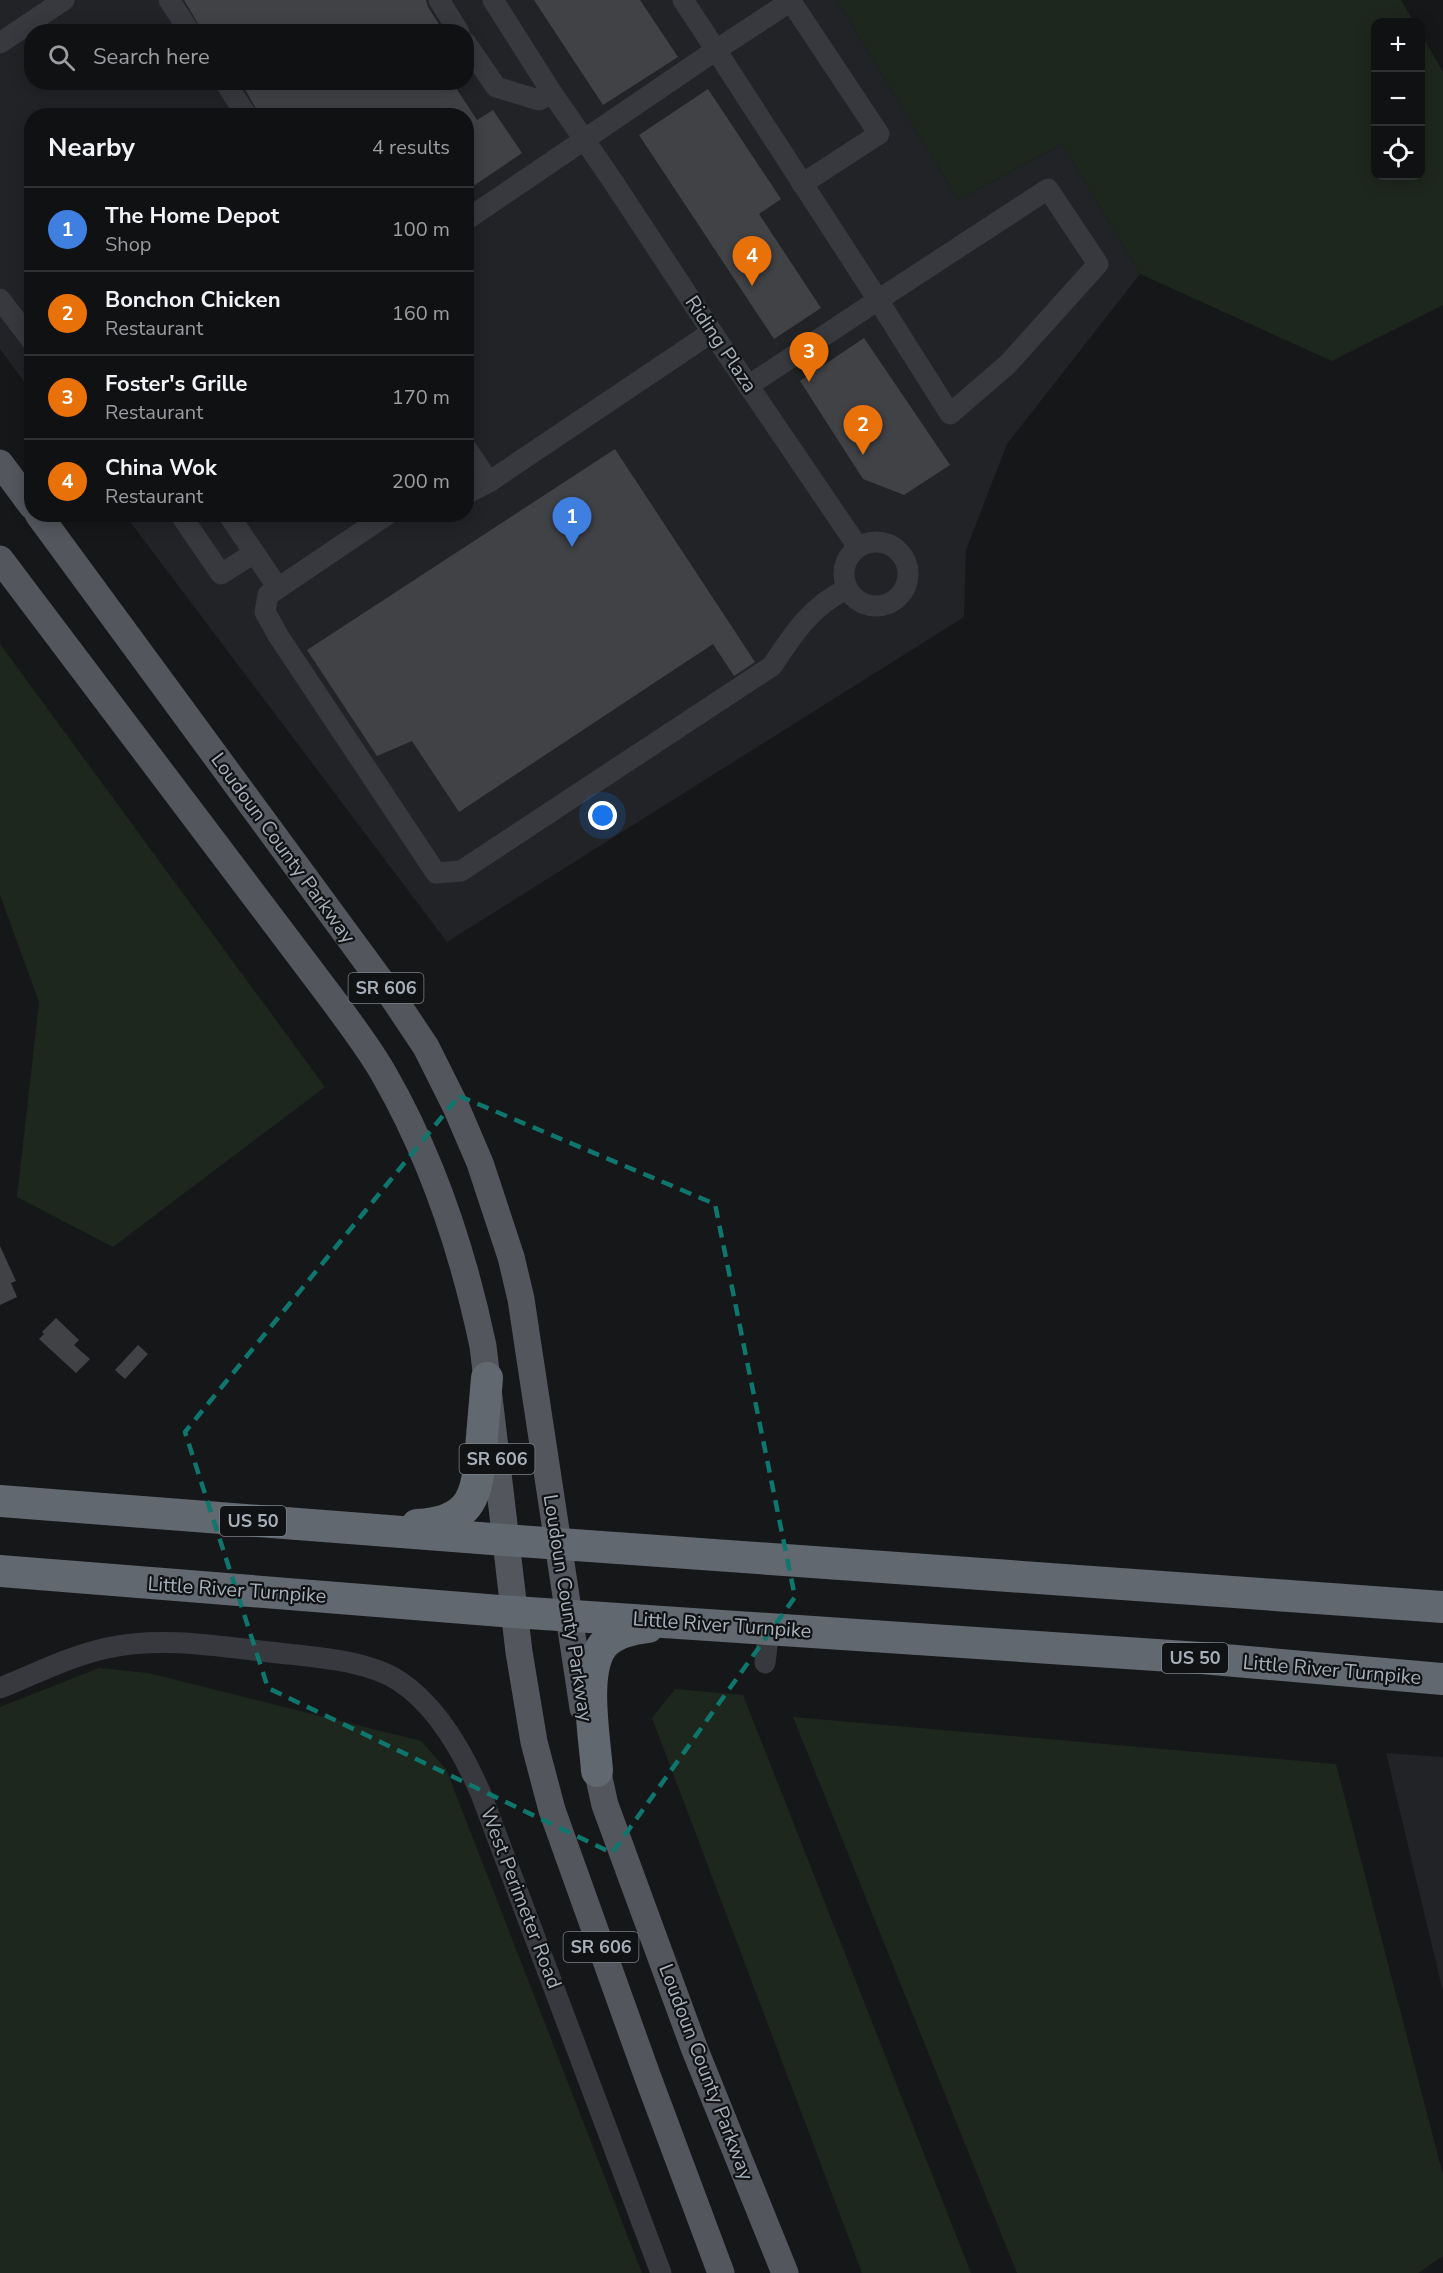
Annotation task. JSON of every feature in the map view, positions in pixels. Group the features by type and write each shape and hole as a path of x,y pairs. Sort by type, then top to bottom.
{"highway":[{"path":"351,1528 436,1522 447,1519 468,1505 475,1493 478,1476 487,1378"},
{"name":"US 50","path":"0,1501 505,1540 1443,1607"},
{"name":"Little River Turnpike","path":"0,1571 514,1612 1201,1658 1443,1680"},
{"path":"597,1771 590,1684 597,1654 611,1639 631,1630 693,1623"}],"main road":[{"path":"0,463 24,495"},
{"name":"Loudoun County Parkway","path":"44,522 394,999 426,1047 456,1107 498,1213 518,1288 581,1697 597,1771 614,1830 695,2050 785,2273"},
{"name":"SR 606","path":"0,559 333,1000 384,1074 416,1134 452,1224 474,1304 487,1378 525,1694 542,1777 646,2075 721,2273"}],"lane":[{"path":"28,24 64,0"},
{"path":"169,0 185,24"},
{"path":"439,0 454,24"},
{"name":"Riding Plaza","path":"493,0 552,93 858,547"},
{"path":"682,0 878,300 950,414 1008,364 1098,264 1048,189 878,300 748,386"},
{"path":"474,215 791,1 879,134 802,183"},
{"path":"0,43 24,27"},
{"path":"474,55 496,87 539,100 552,93"},
{"path":"230,90 242,108"},
{"path":"0,299 24,330"},
{"path":"474,490 712,332"},
{"path":"474,460 489,482"},
{"path":"185,522 221,574 254,553"},
{"path":"233,522 278,588"},
{"path":"376,522 268,595 265,612 436,873 461,871 772,666 794,632 828,597 847,589"},
{"path":"877,542 895,548 902,555 906,565 906,585 893,600 884,605 873,606 863,603 847,589 844,571 851,554 858,547 877,542"},
{"path":"765,1664 769,1629"},
{"name":"West Perimeter Road","path":"0,1688 75,1658 108,1648 171,1644 338,1661 373,1670 397,1680 423,1702 456,1743 487,1808 661,2273"}],"highlighted area":[{"path":"459,1096 715,1204 795,1597 612,1853 268,1688 185,1432"}],"shaded area":[{"path":"0,0 837,0 958,200 1062,144 1140,274 1007,444 966,550 964,617 447,942 130,522 474,522 474,108 24,108 24,382 0,349"},
{"path":"837,0 1401,0 1412,18 1371,18 1371,180 1425,180 1425,41 1443,72 1443,305 1332,361 1140,274 1062,144 958,200"},
{"path":"0,644 325,1087 113,1247 17,1197 39,1002 0,895"},
{"path":"99,1668 148,1673 421,1741 446,1769 642,2273 0,2273 0,1707"},
{"path":"675,1689 743,1695 971,2273 862,2273 652,1718"},
{"path":"793,1717 1336,1764 1443,2175 1443,2256 1418,2273 1017,2273"},
{"path":"1386,1753 1443,1757 1443,1992"}],"building":[{"path":"184,0 426,0 439,24 198,24"},
{"path":"534,0 640,0 678,57 603,105"},
{"path":"708,89 781,199 759,214 821,308 774,339 639,135"},
{"path":"245,90 457,90 469,108 256,108"},
{"path":"493,110 522,153 474,186 474,115 477,120"},
{"path":"864,338 950,465 904,495 863,479 800,381"},
{"path":"615,449 755,662 734,676 713,644 459,812 412,741 377,756 307,650"},
{"path":"0,1246 16,1281 11,1283 17,1297 0,1305"},
{"path":"56,1318 79,1340 74,1345 90,1359 76,1373 39,1339 44,1334 42,1332"},
{"path":"138,1345 148,1354 125,1379 115,1370"}],"place":[{"name":"China Wok","path":"752,286"},
{"name":"Foster's Grille","path":"809,382"},
{"name":"Bonchon Chicken","path":"863,455"},
{"name":"The Home Depot","path":"572,547"}]}
